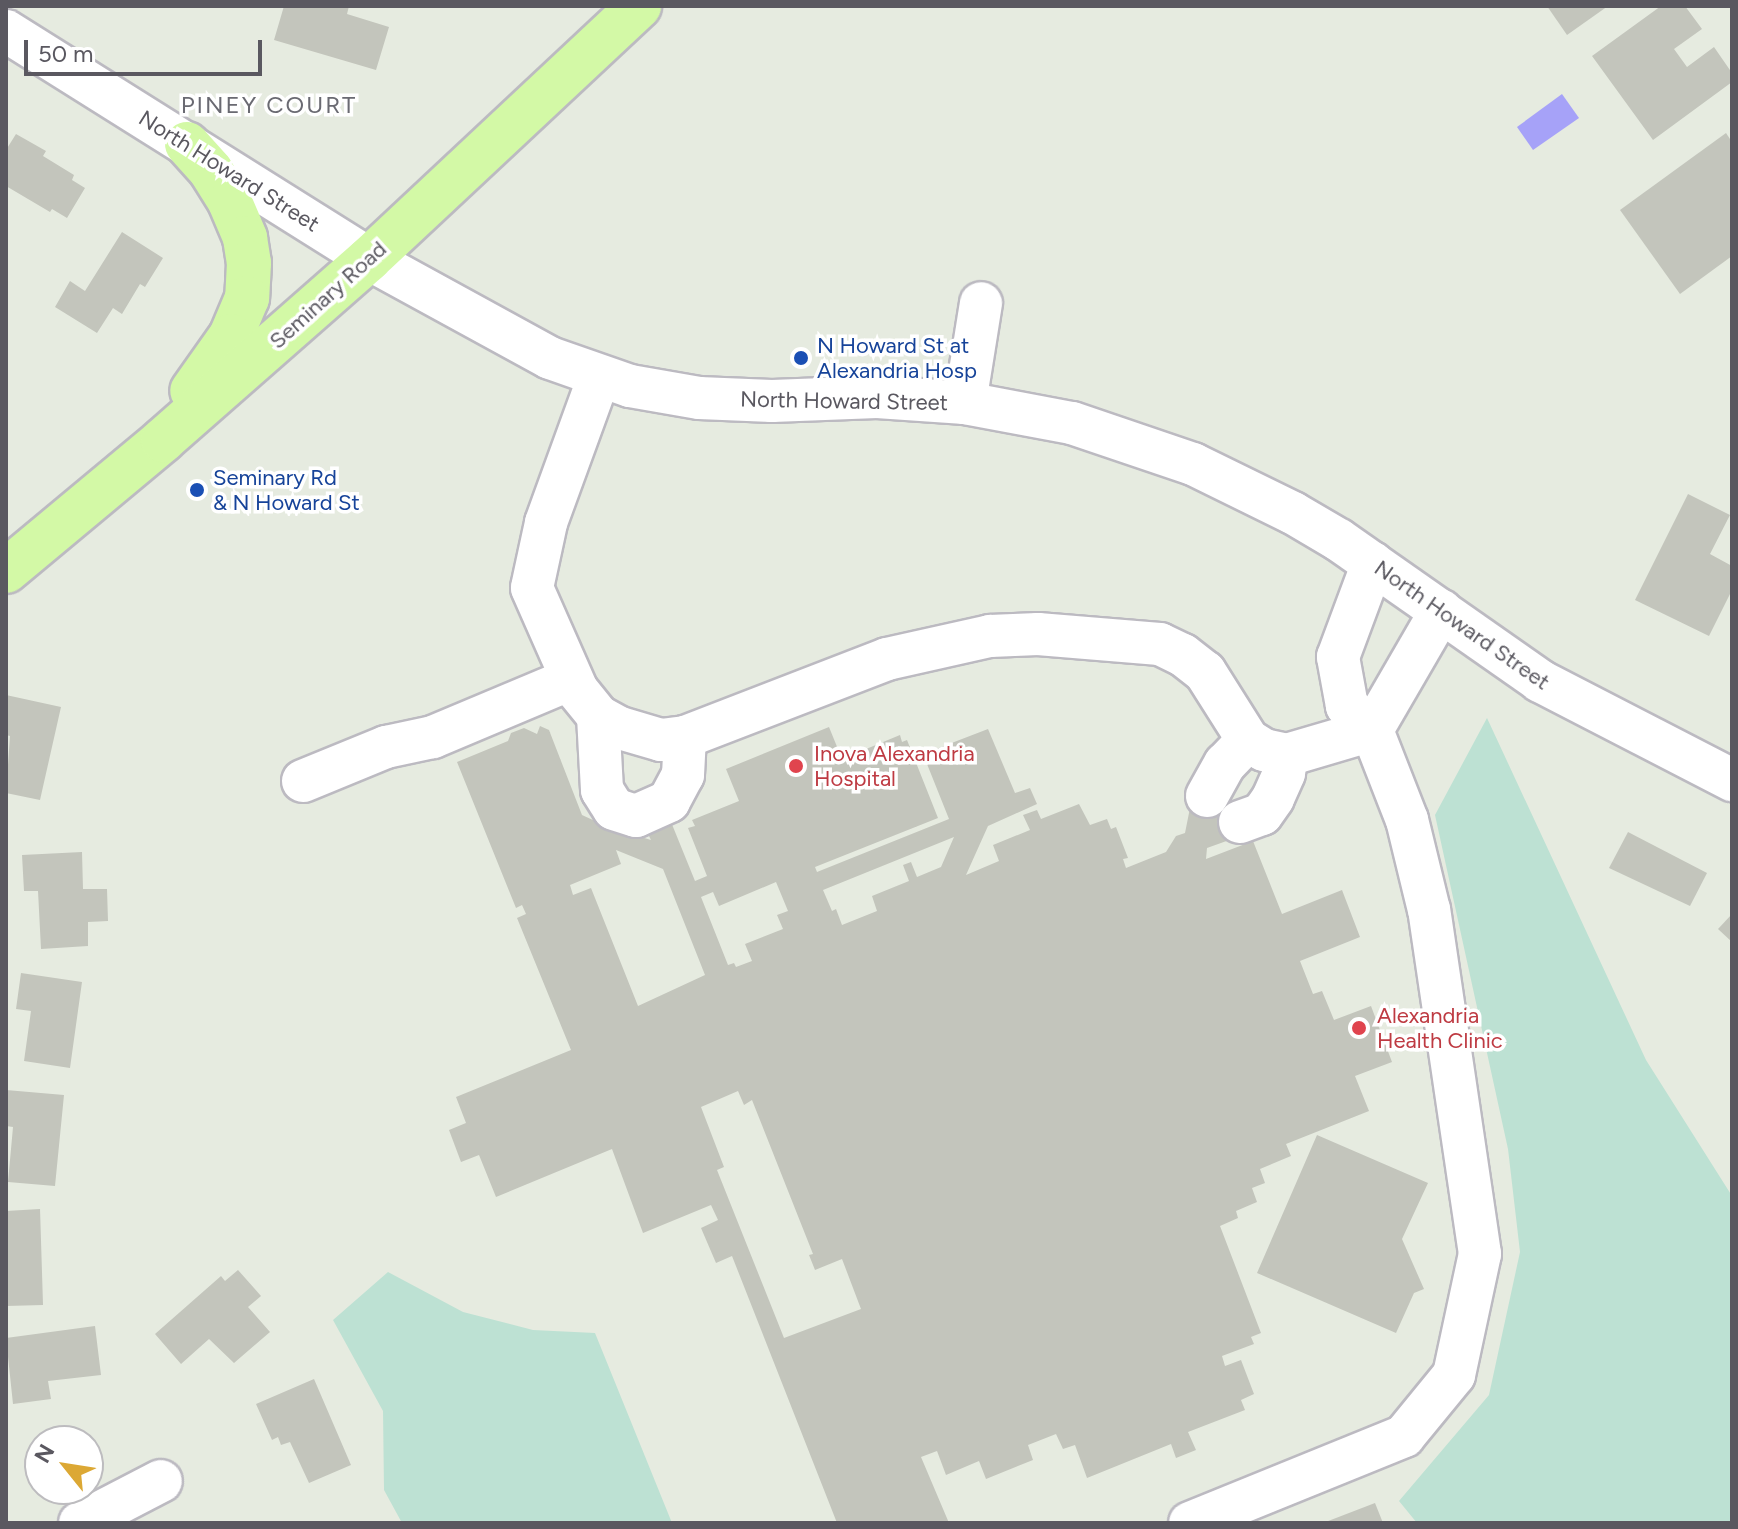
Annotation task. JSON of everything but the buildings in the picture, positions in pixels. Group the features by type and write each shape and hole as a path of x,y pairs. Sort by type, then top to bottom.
{"main road":[{"name":"Seminary Road","path":"6,571 122,476 369,259 639,6"},
{"path":"122,476 204,377 231,336 247,298 249,263 245,238 230,202 211,171 187,144"}],"street":[{"name":"North Howard Street","path":"6,31 369,259 515,341 599,377 699,398 772,401 877,397 965,403 1072,423 1193,464 1293,513 1373,563 1502,656 1574,701 1732,780"},
{"path":"965,403 981,303"},
{"path":"599,377 546,523 532,588 565,665 598,716 602,790 614,809 636,816 669,801 683,775 685,737"},
{"path":"1217,1518 1404,1436 1454,1375 1480,1254 1429,910 1407,820 1372,730 1347,706 1338,657 1373,563"},
{"path":"598,716 643,737 685,737 887,659 990,636 1038,634 1160,644 1183,655 1205,672 1248,740 1264,750 1287,755 1372,730 1441,611"},
{"path":"303,781 386,747 423,717 565,665"},
{"path":"1207,796 1225,764 1248,740"},
{"path":"1240,822 1262,814 1273,798 1287,755"},
{"path":"80,1523 161,1481"}],"green space":[{"path":"1487,718 1646,1060 1732,1196 1732,1523 1417,1523 1399,1501 1489,1395 1520,1252 1508,1149 1435,815"},
{"path":"388,1272 463,1312 533,1330 595,1333 672,1523 402,1523 384,1490 383,1411 333,1320"}],"shaded area":[{"path":"1562,94 1579,118 1533,150 1517,127"}],"place":[{"name":"N Howard St at Alexandria Hosp","path":"801,358"},
{"name":"Seminary Rd & N Howard St","path":"197,490"},
{"name":"Inova Alexandria Hospital","path":"796,766"},
{"name":"Alexandria Health Clinic","path":"1359,1028"}],"district":[{"name":"PINEY COURT","path":"269,105"}]}
